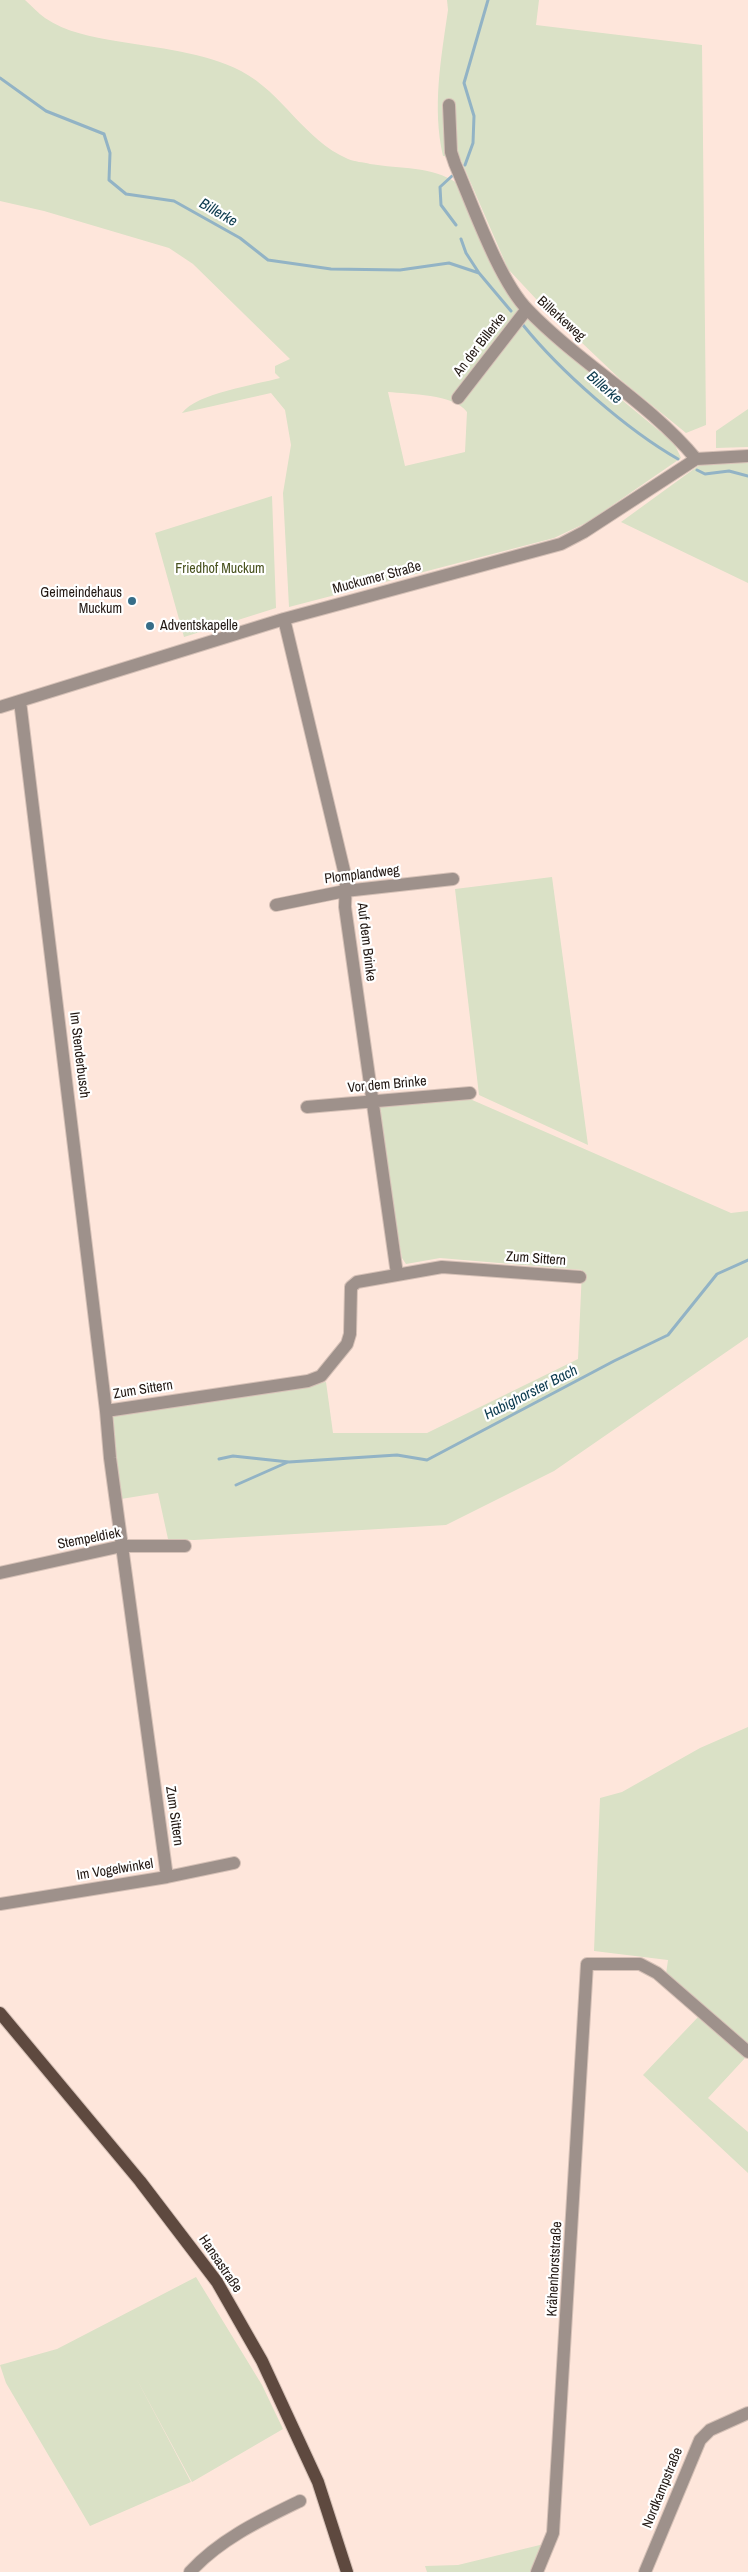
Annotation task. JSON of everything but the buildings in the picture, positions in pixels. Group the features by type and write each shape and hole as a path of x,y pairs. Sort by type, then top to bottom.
{"main road":[{"name":"Hansastraße","path":"0,2013 140,2181 216,2282 262,2361 318,2482 347,2572"}],"street":[{"name":"Billerkeweg","path":"449,105 451,152 455,164 508,284 526,310 607,380 680,439 696,459"},
{"name":"An der Billerke","path":"458,398 526,310"},
{"name":"Muckumer Straße","path":"0,707 284,620 561,544 584,532 696,459 748,456"},
{"name":"Auf dem Brinke","path":"284,620 342,856 345,907 396,1274"},
{"name":"Im Stenderbusch","path":"20,702 106,1412"},
{"name":"Plomplandweg","path":"276,904 345,890 453,880"},
{"name":"Vor dem Brinke","path":"307,1107 470,1093"},
{"name":"Zum Sittern","path":"167,1877 122,1546 106,1412 308,1381 320,1376 347,1344 350,1334 351,1287 357,1282 442,1267 580,1277"},
{"name":"Stempeldiek","path":"0,1573 122,1546 185,1546"},
{"name":"Im Vogelwinkel","path":"0,1904 167,1877 234,1863"},
{"name":"Krähenhorststraße","path":"537,2572 553,2533 587,1964 640,1964 657,1973 748,2052"},
{"name":"Nordkampstraße","path":"645,2572 700,2440 710,2430 748,2412"},
{"path":"190,2572 202,2559 251,2524 300,2501"}],"green space":[{"path":"0,0 25,0 42,16 53,23 79,33 212,59 241,71 256,80 306,129 332,151 353,161 426,171 457,183 519,307 605,386 674,443 681,458 588,522 554,538 289,607 283,493 291,445 285,410 271,393 182,413 189,406 213,395 280,378 275,373 275,366 290,359 193,264 169,248 44,211 0,201","holes":["388,392 442,398 461,406 467,412 465,452 405,466"]},
{"path":"447,0 539,0 536,25 702,45 706,425 686,433 621,380 537,300 508,269 460,158 443,156 438,119 438,101 440,65 448,10"},
{"path":"748,409 748,447 716,448 716,431"},
{"path":"718,461 748,462 748,583 621,522 698,466"},
{"name":"Friedhof Muckum","path":"272,496 276,608 184,637 155,533"},
{"path":"552,877 588,1145 479,1095 455,889"},
{"path":"470,1099 731,1213 748,1211 748,1337 554,1471 446,1525 194,1540 168,1539 158,1493 121,1499 110,1418 128,1411 326,1382 333,1433 427,1433 578,1359 582,1270 440,1258 406,1264 402,1258 376,1105"},
{"path":"748,1727 748,2047 666,1974 668,1960 594,1951 600,1798 622,1792 700,1748"},
{"path":"700,2015 746,2057 708,2098 748,2132 748,2173 643,2075"},
{"path":"196,2277 262,2385 283,2429 192,2482 135,2376 191,2482 90,2526 6,2383 0,2365 57,2349"},
{"path":"544,2544 532,2572 427,2572 425,2566 458,2565"}],"waterway":[{"name":"Billerke","path":"465,165 473,143 474,116 464,83 488,0"},
{"name":"Billerke","path":"0,78 46,111 104,134 110,153 109,180 126,194 174,201 240,238 268,260 331,269 400,270 449,263 479,273 511,311"},
{"name":"Billerke","path":"452,176 440,187 441,205 456,225"},
{"name":"Billerke","path":"461,239 466,253 479,273"},
{"name":"Billerke","path":"523,325 538,343 595,398 637,432 678,459"},
{"name":"Billerke","path":"697,470 705,474 729,471 748,476"},
{"name":"Habighorster Bach","path":"219,1459 233,1456 289,1462 397,1455 427,1460 614,1361 668,1335 717,1274 748,1260"},
{"name":"Habighorster Bach","path":"236,1485 288,1462"}],"place":[{"name":"Geimeindehaus Muckum","path":"132,601"},
{"name":"Adventskapelle","path":"150,626"}]}
